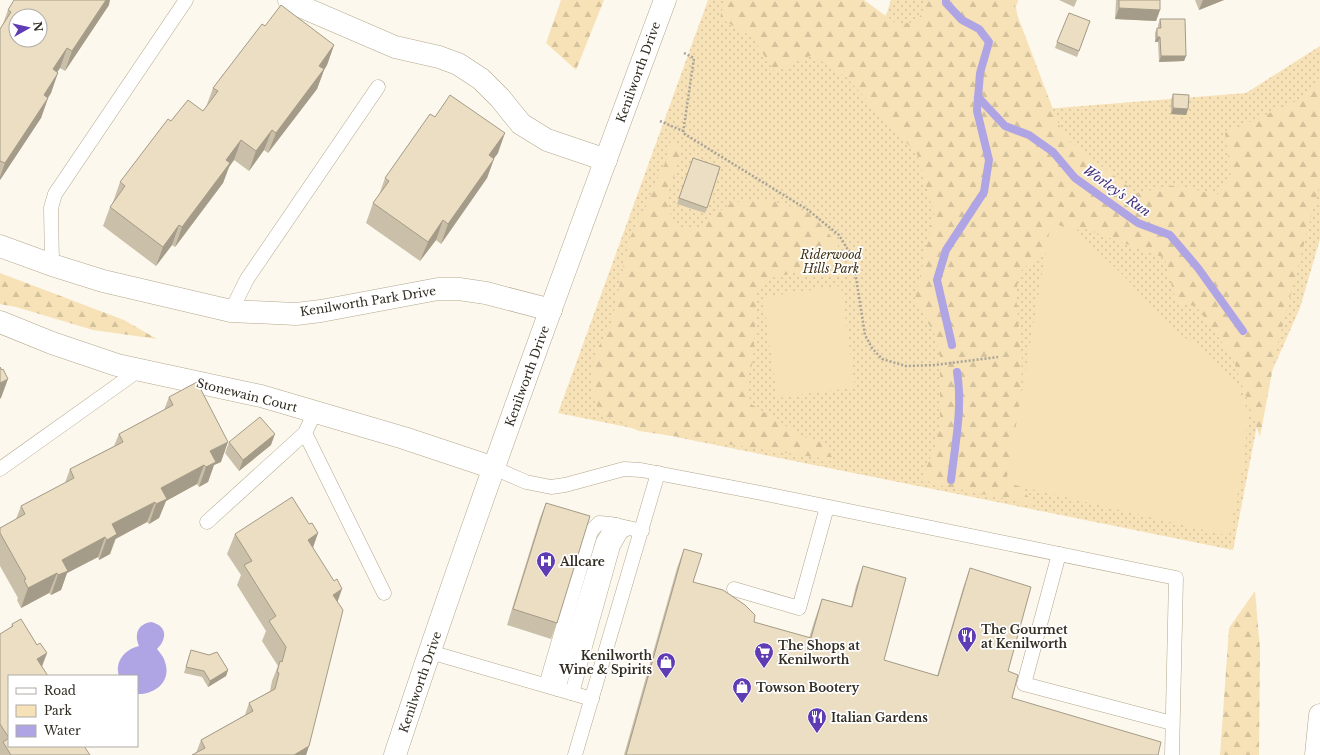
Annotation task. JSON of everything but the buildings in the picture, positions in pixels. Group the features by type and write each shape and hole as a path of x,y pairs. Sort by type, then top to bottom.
{"main road":[{"path":"289,0 395,47 439,57 458,64 481,79 500,98 521,124 547,140 606,160"},
{"name":"Kenilworth Drive","path":"395,755 494,468 665,0"},
{"name":"Kenilworth Park Drive","path":"0,246 52,265 103,281 231,311 296,314 321,311 438,289 459,289 486,293 551,310"},
{"name":"Stonewain Court","path":"0,322 118,365 261,396 404,438 494,468"},
{"path":"1316,755 1320,715"}],"lane":[{"path":"52,265 50,208 55,194 186,0"},
{"path":"231,311 246,279 378,87"},
{"path":"0,469 139,370"},
{"path":"207,522 305,433 315,412"},
{"path":"305,433 384,593"},
{"path":"494,468 526,482 551,487 565,485 624,469 658,473 1176,578 1172,755"},
{"path":"575,755 592,699 629,528 658,473"},
{"path":"734,589 799,608 827,507"},
{"path":"552,687 603,542 611,529 629,528"},
{"path":"572,692 613,546 621,532 629,528"},
{"path":"1059,554 1024,684 1172,723"},
{"path":"430,652 592,699"}],"path":[{"path":"683,131 694,58 684,54"},
{"path":"660,121 683,131 736,166 808,210 840,235 853,258 865,335 872,348 882,359 906,366 935,365 998,357"}],"green space":[{"path":"561,0 604,0 576,70 546,43"},
{"name":"Riderwood Hills Park","path":"708,0 852,0 882,28 891,0 1018,0 1016,7 1032,110 1246,93 1320,46 1320,239 1300,308 1264,389 1233,550 558,413"},
{"path":"725,0 864,0 897,24 917,22 928,0 1014,0 1015,9 1059,125 1071,143 1137,193 1177,185 1217,195 1231,178 1225,133 1303,98 1320,76 1320,183 1276,351 1260,437 1232,356 1196,306 1176,303 1165,258 1085,229 1065,231 1019,273 1016,296 1022,360 1018,483 1034,505 921,481 936,444 940,422 940,357 936,337 915,299 934,214 917,154 846,77 812,55 775,72 752,37 720,18"},
{"path":"671,139 682,148 669,191 669,212 680,229 700,227 732,202 770,200 810,213 839,245 832,265 770,278 757,293 753,362 746,381 751,404 803,437 822,442 834,460 639,431 600,414 592,394 594,356 612,321 629,240 667,159"},
{"path":"1051,222 1077,232 1125,277 1157,313 1181,335 1210,355 1236,383 1248,412 1244,462 1229,536 1006,483"},
{"path":"0,273 124,320 157,339 93,330 16,307 0,304"},
{"path":"841,286 855,387 777,398 763,297"},
{"path":"1255,591 1260,649 1259,755 1220,755 1229,628"}],"water":[{"path":"151,622 157,624 161,626 163,630 163,641 157,649 162,655 167,669 164,681 160,686 150,692 138,694 138,675 119,675 118,665 122,656 139,646 137,637 138,630 147,623"}],"waterway":[{"path":"946,0 946,3 962,20 979,29 989,42 980,73 977,111 989,160 984,192 946,250 937,280 952,345"},
{"name":"Worley's Run","path":"978,97 1005,126 1029,135 1053,152 1075,178 1138,223 1170,235 1198,268 1243,331"},
{"path":"951,480 959,412 959,385 957,372"}],"place":[{"name":"Allcare","path":"546,578"},
{"name":"The Gourmet at Kenilworth","path":"967,653"},
{"name":"The Shops at Kenilworth","path":"764,669"},
{"name":"Kenilworth Wine & Spirits","path":"666,679"},
{"name":"Towson Bootery","path":"742,704"},
{"name":"Italian Gardens","path":"817,734"}]}
